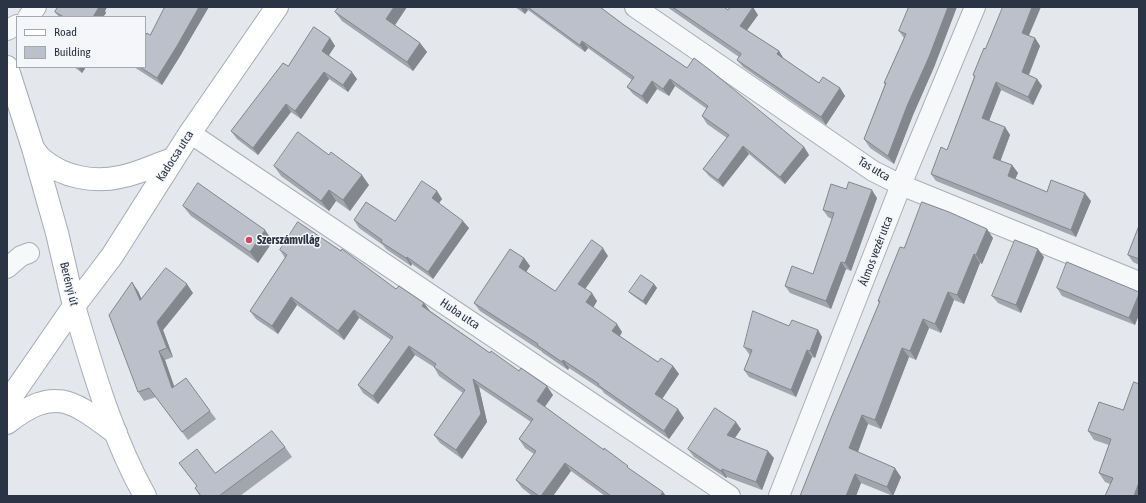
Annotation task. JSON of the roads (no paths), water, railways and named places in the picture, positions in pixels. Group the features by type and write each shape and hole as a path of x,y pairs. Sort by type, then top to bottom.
{"main road":[{"name":"Kadocsa utca","path":"7,403 74,306 112,256 190,133 278,7"},
{"name":"Berényi út","path":"7,67 33,148 57,233 74,306 92,368 131,470 146,496"},
{"path":"33,148 42,160 56,168 71,175 87,178 120,178 173,159"},
{"path":"7,423 18,414 38,403 61,401 84,409 116,433"}],"street":[{"path":"29,16 36,7"},
{"name":"Tas utca","path":"635,7 873,171 901,185 1139,282"},
{"name":"Álmos vezér utca","path":"779,496 901,185 975,7"},
{"path":"7,30 16,26"},
{"name":"Huba utca","path":"190,133 730,496"},
{"path":"7,268 21,256 30,253"}],"place":[{"name":"Szerszámvilág","path":"249,240"}]}
